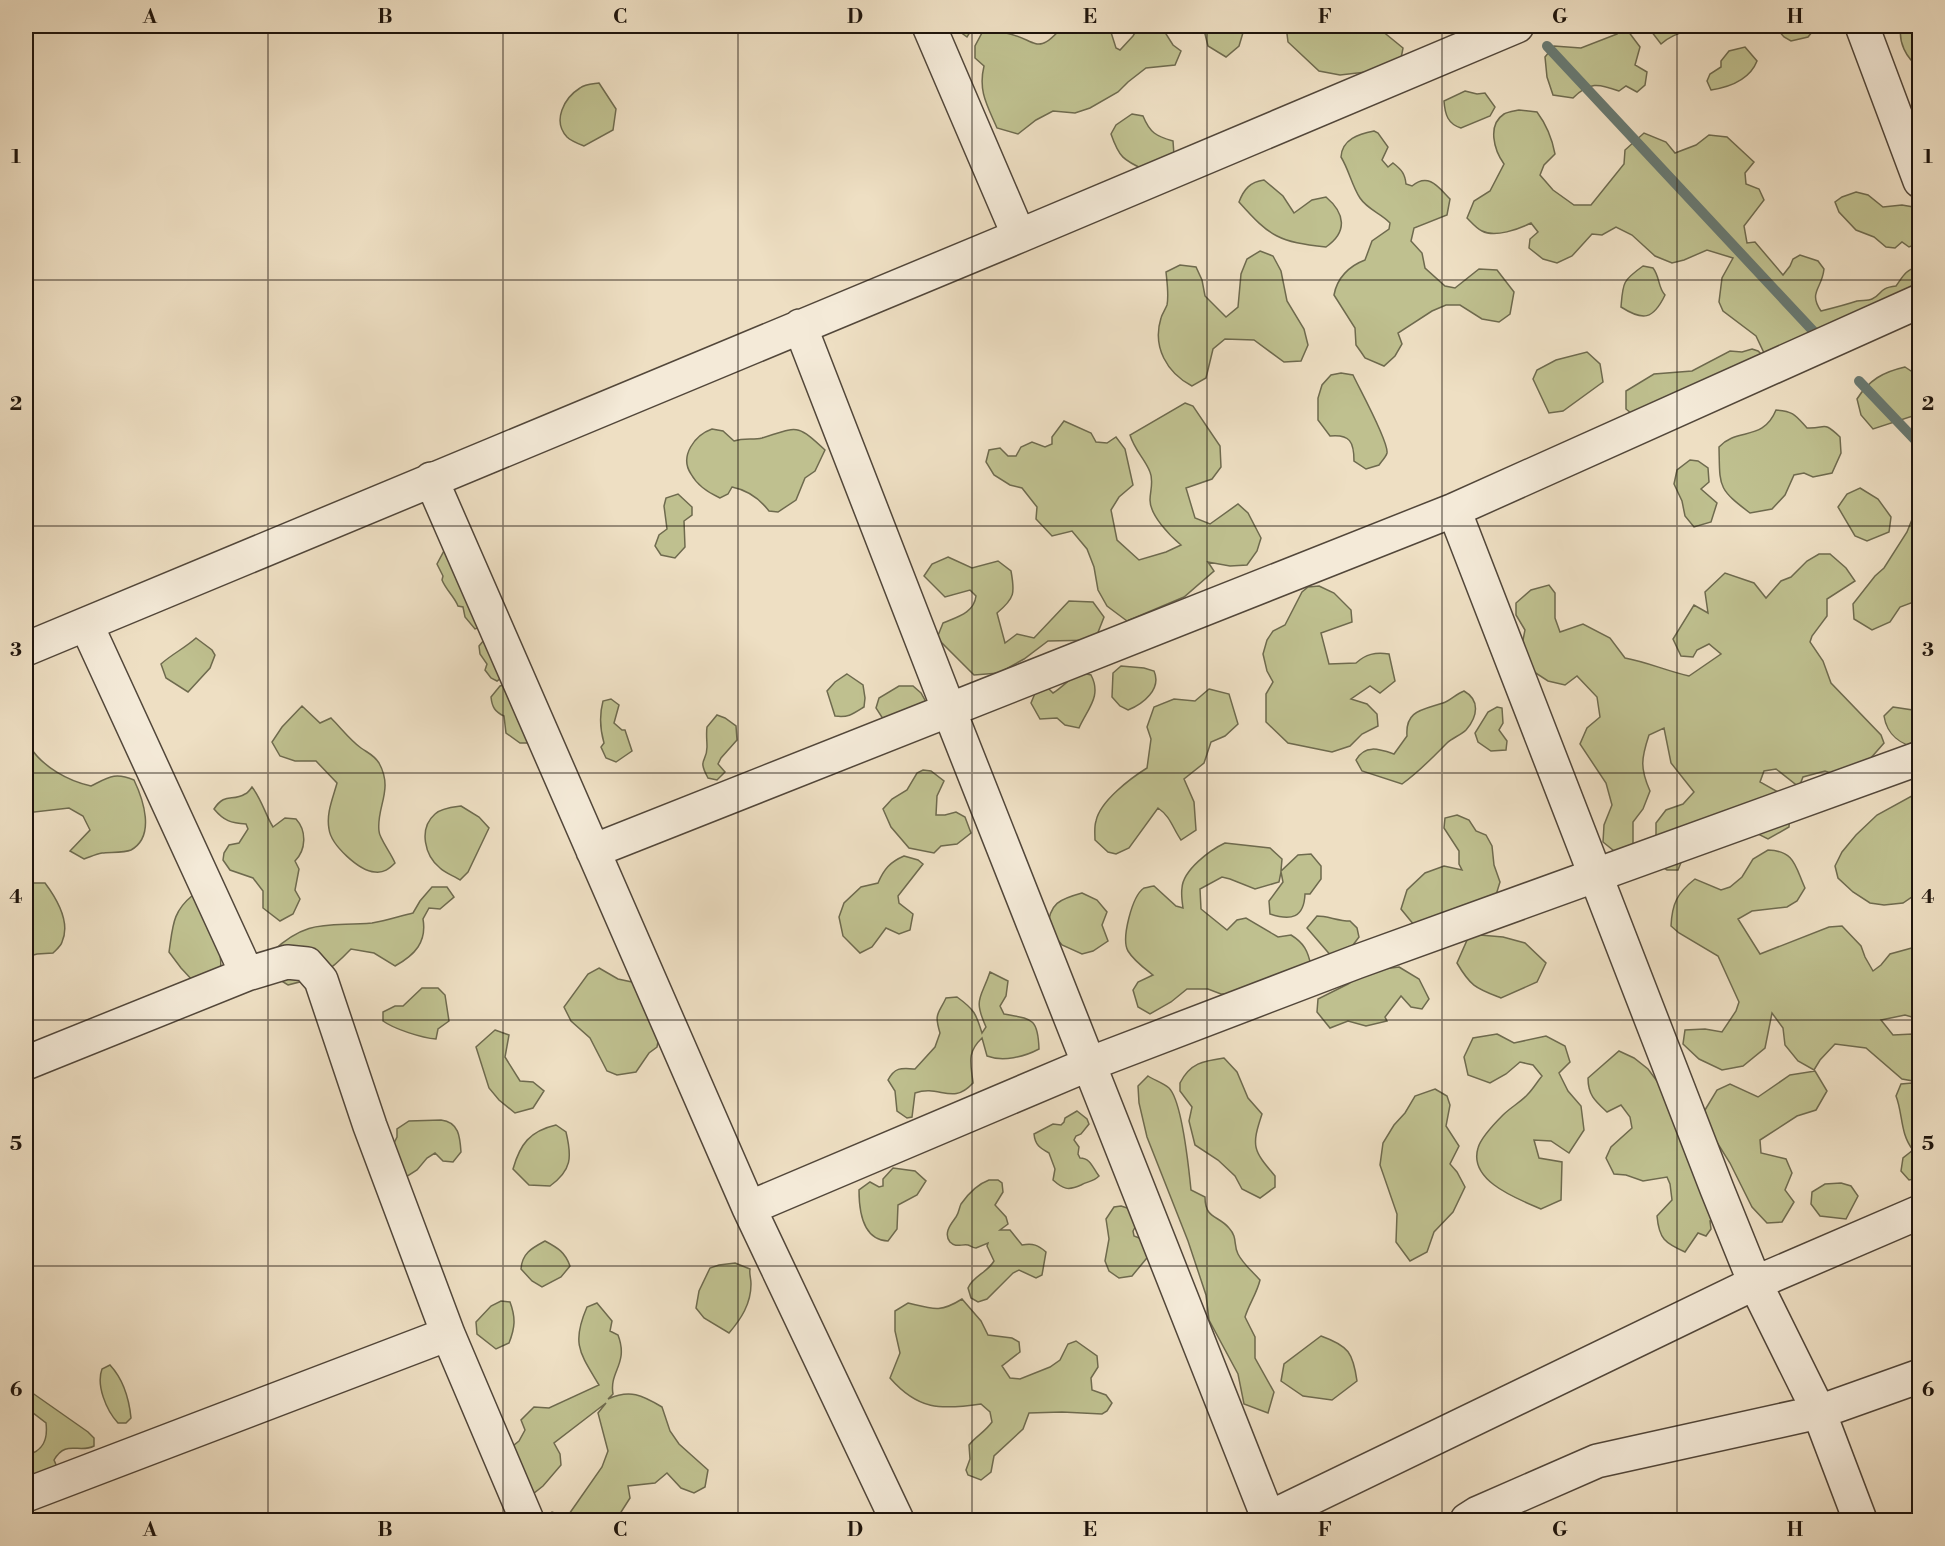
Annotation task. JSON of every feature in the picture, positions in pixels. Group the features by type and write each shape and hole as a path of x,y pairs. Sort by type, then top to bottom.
{"street":[{"path":"929,26 1019,236"},
{"path":"26,649 1517,26"},
{"path":"1862,26 1920,181"},
{"path":"593,851 1454,510 1920,301"},
{"path":"800,326 1267,1520 1755,1283 1920,1212"},
{"path":"431,479 749,1208 897,1521"},
{"path":"1454,510 1717,1189 1755,1283 1819,1412 1860,1521"},
{"path":"86,624 247,974"},
{"path":"749,1208 1089,1064 1356,962 1920,758"},
{"path":"26,1063 247,974 287,962 307,964 321,980 370,1126 448,1334 527,1521"},
{"path":"26,1495 448,1334"},
{"path":"1467,1521 1478,1513 1597,1461 1819,1412 1920,1376"}],"green space":[{"path":"952,26 974,26 967,37"},
{"path":"1063,26 1109,26 1116,48 1120,50 1139,26 1161,26 1173,45 1181,51 1175,65 1146,68 1118,92 1090,108 1075,113 1053,111 1036,120 1018,134 997,128 983,91 984,66 975,58 975,46 983,31 1003,32 1041,44 1054,36"},
{"path":"1203,26 1245,26 1239,46 1226,57 1208,46"},
{"path":"1286,26 1376,26 1403,48 1400,64 1340,75 1319,71 1288,42"},
{"path":"1614,26 1627,26 1625,27 1640,47 1635,65 1647,72 1645,85 1637,92 1626,86 1619,91 1594,85 1584,89 1573,98 1553,95 1547,77 1545,57 1554,46 1581,48 1617,34"},
{"path":"1651,26 1700,26 1675,35 1661,44 1651,31"},
{"path":"1778,26 1817,26 1808,37 1791,41 1777,29"},
{"path":"1901,26 1919,26 1919,67 1904,49"},
{"path":"1745,47 1757,61 1750,73 1732,84 1711,90 1707,81 1710,74 1721,67 1721,61 1729,51"},
{"path":"599,83 616,109 613,130 584,146 569,138 563,131 560,117 565,104 574,92 586,85"},
{"path":"1465,91 1485,93 1495,107 1490,116 1461,128 1448,118 1444,101"},
{"path":"1519,110 1537,112 1543,121 1555,154 1544,165 1540,175 1553,190 1574,205 1591,205 1624,164 1625,150 1644,133 1666,142 1675,153 1696,145 1709,135 1727,137 1754,162 1745,173 1746,184 1759,189 1764,200 1744,226 1747,243 1755,242 1783,275 1793,259 1800,255 1818,261 1824,269 1816,295 1817,305 1821,311 1872,299 1883,290 1896,286 1907,272 1916,268 1919,270 1919,296 1765,355 1756,336 1723,311 1719,302 1722,278 1733,258 1707,250 1672,263 1655,256 1632,235 1616,227 1602,235 1592,234 1572,256 1557,263 1543,259 1529,248 1530,239 1538,232 1531,223 1500,233 1482,231 1467,218 1474,201 1490,191 1504,164 1495,145 1495,124 1504,114"},
{"path":"1132,114 1143,116 1154,133 1173,141 1174,155 1145,170 1123,157 1111,134 1116,125"},
{"path":"1374,131 1388,147 1382,160 1388,167 1393,163 1399,168 1406,184 1412,186 1418,182 1429,181 1438,186 1450,199 1447,215 1414,228 1411,241 1422,253 1425,268 1445,286 1455,288 1479,269 1497,270 1514,292 1510,314 1499,322 1482,319 1460,305 1446,305 1432,311 1398,333 1402,344 1395,356 1384,366 1365,358 1356,345 1355,328 1334,295 1345,273 1365,260 1372,241 1389,229 1390,223 1360,198 1341,157 1344,146 1352,138"},
{"path":"1264,180 1283,196 1294,213 1312,200 1326,197 1340,216 1341,229 1338,235 1326,247 1297,243 1276,236 1259,223 1239,202 1248,187"},
{"path":"1856,192 1868,195 1883,207 1902,205 1919,208 1919,243 1909,247 1902,242 1895,248 1886,247 1874,237 1856,230 1839,212 1835,202"},
{"path":"1260,251 1273,256 1281,271 1287,301 1304,329 1308,345 1301,361 1284,362 1254,340 1225,339 1213,349 1206,378 1192,386 1175,374 1160,349 1161,316 1168,301 1166,272 1180,265 1196,267 1202,280 1205,296 1226,317 1238,307 1241,274 1247,259"},
{"path":"1643,266 1653,268 1665,295 1656,309 1647,316 1635,315 1621,307 1622,293 1627,279"},
{"path":"1752,349 1758,351 1770,362 1632,414 1626,409 1626,391 1654,374 1692,371 1730,351 1742,352"},
{"path":"1587,352 1600,364 1603,382 1563,411 1549,413 1533,379 1537,370 1556,360"},
{"path":"1905,367 1919,379 1916,415 1873,429 1861,415 1857,399 1877,378"},
{"path":"1341,373 1353,375 1383,438 1387,453 1379,465 1366,469 1354,461 1350,441 1342,436 1330,436 1318,420 1318,398 1322,385 1331,375"},
{"path":"1185,403 1193,406 1220,446 1221,467 1212,479 1186,488 1195,518 1210,524 1238,504 1248,513 1261,538 1257,551 1247,565 1230,566 1208,562 1214,571 1184,597 1127,621 1107,606 1098,590 1094,567 1087,549 1072,531 1052,536 1036,519 1037,507 1022,488 1010,485 994,475 986,462 989,450 1000,448 1008,456 1016,456 1021,447 1032,442 1045,447 1052,444 1052,437 1064,421 1091,433 1096,442 1107,443 1116,437 1125,449 1133,485 1119,497 1111,510 1117,540 1139,560 1181,545 1153,512 1150,500 1151,475 1130,435"},
{"path":"1776,410 1794,415 1807,428 1827,427 1840,437 1841,453 1832,473 1813,477 1804,473 1794,475 1785,495 1772,509 1750,513 1731,498 1723,486 1719,447 1734,437 1764,426 1771,420"},
{"path":"712,429 723,431 734,441 759,439 783,431 802,431 825,450 815,471 805,478 796,500 778,512 769,511 748,492 732,487 728,494 720,498 704,488 694,478 688,467 688,453 700,436"},
{"path":"1690,460 1698,461 1708,468 1709,482 1701,489 1717,503 1711,522 1694,527 1685,516 1682,501 1674,484 1677,470"},
{"path":"1860,488 1878,499 1891,517 1889,532 1867,541 1855,536 1838,507 1847,494"},
{"path":"678,494 692,507 692,515 684,521 685,547 675,558 661,555 655,546 659,535 667,529 664,506 666,498"},
{"path":"1919,502 1919,604 1916,601 1900,607 1890,622 1872,630 1854,619 1853,604 1884,568 1907,532"},
{"path":"445,549 481,627 475,629 465,617 463,607 458,606 442,580 443,576 437,564"},
{"path":"1819,554 1830,554 1846,568 1855,581 1827,599 1827,616 1810,642 1823,661 1831,683 1881,735 1884,743 1862,768 1845,778 1825,771 1803,777 1799,787 1776,769 1764,771 1760,782 1780,793 1790,805 1789,827 1768,839 1732,821 1690,840 1678,870 1667,870 1656,863 1656,823 1666,810 1683,804 1694,792 1671,763 1664,728 1649,735 1646,743 1643,770 1650,791 1643,809 1633,822 1633,854 1624,859 1603,842 1604,825 1612,805 1606,783 1580,744 1587,728 1600,717 1597,697 1577,676 1565,685 1548,681 1528,668 1522,645 1525,630 1516,615 1516,603 1531,590 1549,585 1555,593 1555,618 1560,632 1583,624 1610,638 1625,658 1689,676 1721,654 1709,644 1697,650 1693,657 1681,656 1673,639 1694,605 1708,613 1705,592 1725,573 1754,583 1766,598 1781,581 1791,577 1807,561"},
{"path":"948,557 972,568 998,561 1011,571 1012,595 997,613 1005,643 1017,634 1034,638 1069,601 1093,602 1104,617 1095,640 1048,641 1024,659 999,673 974,675 937,638 943,623 972,607 976,596 970,590 945,597 924,576 932,564"},
{"path":"1319,586 1334,593 1351,610 1352,622 1321,633 1329,664 1356,663 1371,654 1389,654 1395,681 1380,693 1370,686 1351,699 1367,704 1377,714 1378,726 1362,734 1350,746 1332,752 1288,743 1266,722 1266,694 1273,682 1267,671 1263,654 1267,640 1273,631 1285,625 1302,592 1308,587"},
{"path":"196,638 215,655 210,668 188,692 166,678 161,664"},
{"path":"484,640 505,675 497,681 491,678 485,670 487,664 480,654 479,646"},
{"path":"1121,666 1154,671 1156,678 1150,695 1140,704 1128,710 1120,706 1112,697 1113,673"},
{"path":"1083,673 1091,675 1095,689 1092,702 1079,728 1065,725 1057,718 1040,719 1031,703 1036,691 1047,687 1053,693"},
{"path":"847,674 863,685 864,707 850,715 835,716 827,691"},
{"path":"515,682 528,743 520,743 506,733 504,716 496,711 491,701 491,697 500,686"},
{"path":"899,686 913,686 926,702 885,722 876,708 879,698"},
{"path":"1209,689 1229,694 1238,724 1225,736 1211,742 1204,763 1184,779 1194,802 1196,830 1181,840 1169,819 1158,808 1129,848 1116,854 1108,852 1095,840 1096,821 1103,806 1110,798 1147,768 1151,739 1147,727 1154,707 1174,699 1195,701"},
{"path":"1464,691 1473,699 1476,709 1470,725 1402,784 1362,771 1356,760 1360,755 1373,749 1394,754 1407,736 1407,727 1412,716 1446,702"},
{"path":"611,699 619,705 614,723 625,730 632,751 616,762 606,758 601,747 604,743 600,722 603,701"},
{"path":"302,706 320,723 331,718 379,763 385,790 379,831 395,863 386,870 375,872 361,867 340,849 331,835 328,817 337,783 316,761 295,761 280,756 272,742 282,727"},
{"path":"1497,707 1502,708 1503,723 1499,730 1507,741 1506,750 1491,751 1478,742 1475,733 1488,712"},
{"path":"1893,707 1919,711 1919,748 1901,742 1888,729 1884,716"},
{"path":"717,715 736,726 737,740 718,764 725,772 717,780 708,778 703,764 707,752 707,727"},
{"path":"26,747 30,747 49,767 82,784 91,786 117,776 134,780 144,807 145,817 143,836 139,844 128,851 102,853 84,859 70,851 90,830 83,816 69,808 26,813"},
{"path":"923,770 931,771 944,781 937,796 936,815 956,812 965,817 971,833 957,844 941,846 934,853 909,848 891,827 883,809 892,799 907,790 917,773"},
{"path":"252,787 273,827 285,818 296,819 302,829 303,846 295,861 299,869 295,890 300,899 293,914 280,921 263,908 263,891 253,878 230,870 223,860 229,845 239,843 248,829 246,824 228,821 214,809 225,799 247,793"},
{"path":"1919,792 1919,892 1903,903 1884,905 1870,903 1838,878 1835,866 1842,852 1856,835 1877,815"},
{"path":"461,806 479,817 489,828 468,872 460,880 444,871 430,857 425,835 430,820 438,812"},
{"path":"1457,815 1469,820 1476,831 1486,835 1492,846 1494,865 1500,882 1496,895 1423,936 1401,909 1407,890 1425,873 1444,866 1462,870 1459,864 1459,851 1444,828 1445,818"},
{"path":"1225,843 1270,848 1282,859 1281,871 1298,855 1311,854 1321,866 1321,879 1310,894 1305,894 1299,913 1290,917 1270,914 1269,901 1283,882 1281,872 1279,882 1255,889 1222,877 1200,889 1201,909 1227,930 1237,920 1246,918 1278,937 1291,935 1305,948 1311,966 1234,994 1221,994 1208,989 1187,989 1171,1002 1150,1014 1138,1007 1133,990 1138,982 1153,975 1133,958 1126,945 1129,918 1135,900 1144,888 1154,886 1176,906 1183,908 1182,890 1187,874 1212,850"},
{"path":"1768,850 1784,853 1793,861 1805,888 1797,901 1787,907 1752,911 1738,919 1760,954 1829,927 1842,926 1861,946 1873,971 1890,954 1919,946 1919,1019 1905,1015 1881,1020 1893,1035 1913,1034 1919,1037 1919,1082 1902,1079 1866,1048 1835,1044 1814,1070 1798,1061 1785,1045 1783,1028 1772,1013 1765,1048 1743,1066 1722,1070 1699,1059 1683,1044 1685,1030 1705,1029 1722,1032 1736,1011 1739,1002 1718,956 1671,926 1677,900 1684,889 1695,879 1721,890 1730,887 1742,877 1753,859"},
{"path":"904,856 923,864 898,896 899,903 913,914 910,930 899,934 886,928 872,947 860,953 843,936 839,917 844,903 861,887 878,883 888,866"},
{"path":"26,879 30,883 45,883 54,896 64,919 65,927 61,945 53,953 26,957"},
{"path":"432,887 447,887 454,897 440,909 429,908 423,919 423,934 418,947 395,966 374,953 351,949 330,969 309,979 288,985 275,977 272,952 297,934 319,926 372,923 413,913"},
{"path":"1082,893 1097,900 1107,912 1102,925 1108,941 1093,951 1082,954 1062,945 1048,928 1051,913 1057,903"},
{"path":"193,895 214,934 221,964 220,976 194,982 169,952 177,914"},
{"path":"1317,916 1350,921 1357,928 1359,937 1347,953 1333,958 1307,928"},
{"path":"1480,935 1503,937 1525,943 1546,963 1537,982 1501,998 1475,986 1457,963 1468,938"},
{"path":"1399,967 1419,979 1429,999 1422,1009 1411,1007 1401,996 1385,1017 1387,1021 1366,1026 1348,1021 1330,1028 1317,1012 1318,999 1348,984 1367,971"},
{"path":"599,968 639,987 660,1031 657,1047 649,1053 636,1072 617,1075 607,1071 590,1038 571,1021 564,1007 588,974"},
{"path":"990,972 1008,981 1006,996 1000,1006 1004,1014 1027,1019 1035,1025 1039,1049 1013,1058 993,1058 987,1056 982,1038 972,1054 973,1083 959,1093 924,1091 915,1093 912,1117 907,1118 897,1111 895,1091 888,1080 899,1069 915,1069 935,1047 940,1033 938,1014 946,998 957,997 968,1005 982,1033 986,1027 979,1004"},
{"path":"422,988 438,988 445,995 449,1021 438,1029 436,1039 408,1033 383,1021 383,1012 395,1006 403,1006"},
{"path":"495,1030 509,1035 505,1057 520,1081 533,1082 544,1091 533,1108 515,1113 489,1088 476,1047"},
{"path":"1497,1034 1514,1043 1546,1036 1565,1046 1570,1062 1559,1073 1568,1091 1581,1106 1584,1130 1569,1153 1551,1141 1534,1140 1539,1158 1562,1162 1561,1200 1541,1209 1497,1187 1480,1170 1477,1160 1478,1148 1485,1135 1503,1115 1532,1090 1542,1076 1533,1065 1520,1062 1506,1074 1490,1083 1468,1075 1464,1057 1473,1038"},
{"path":"1619,1051 1634,1058 1648,1069 1675,1105 1722,1221 1710,1221 1711,1229 1706,1236 1698,1233 1685,1252 1668,1243 1659,1230 1657,1216 1672,1200 1667,1177 1643,1181 1626,1175 1614,1174 1606,1158 1611,1147 1632,1128 1630,1117 1621,1105 1607,1112 1591,1093 1588,1078"},
{"path":"1224,1058 1237,1072 1248,1098 1262,1114 1256,1134 1256,1148 1275,1176 1275,1187 1260,1198 1242,1189 1235,1176 1218,1160 1195,1145 1189,1121 1192,1107 1180,1091 1180,1083 1193,1067 1203,1062"},
{"path":"1815,1071 1827,1091 1816,1110 1797,1116 1760,1140 1761,1153 1786,1159 1792,1173 1785,1190 1794,1202 1782,1222 1767,1223 1752,1207 1730,1163 1708,1128 1705,1110 1717,1090 1730,1084 1758,1097 1790,1075"},
{"path":"1148,1076 1169,1088 1174,1095 1184,1136 1191,1190 1205,1197 1210,1213 1232,1232 1240,1258 1260,1280 1245,1317 1255,1337 1255,1358 1274,1392 1268,1413 1244,1404 1238,1374 1209,1320 1206,1295 1188,1241 1147,1137 1139,1103 1138,1086"},
{"path":"1912,1083 1919,1092 1920,1178 1909,1180 1901,1171 1903,1158 1913,1150 1904,1131 1896,1096 1901,1084"},
{"path":"1435,1089 1447,1096 1450,1105 1446,1126 1459,1146 1450,1164 1465,1187 1453,1212 1434,1232 1427,1252 1410,1261 1396,1242 1397,1214 1380,1165 1383,1143 1415,1096"},
{"path":"1077,1111 1087,1119 1089,1124 1074,1140 1079,1147 1078,1154 1080,1158 1089,1162 1099,1176 1076,1187 1066,1188 1053,1180 1055,1169 1049,1153 1038,1146 1034,1134 1053,1124 1061,1125 1065,1118"},
{"path":"441,1120 455,1127 461,1152 453,1162 443,1161 435,1153 427,1158 417,1170 398,1182 390,1151 397,1137 397,1129 409,1121"},
{"path":"26,1121 32,1148 26,1176"},
{"path":"556,1125 566,1132 569,1156 566,1168 550,1186 529,1185 513,1169 519,1152 533,1135"},
{"path":"893,1168 915,1171 926,1181 917,1195 898,1205 897,1229 888,1241 879,1239 867,1230 861,1215 859,1190 870,1182 879,1187 883,1186 883,1179"},
{"path":"989,1180 998,1180 1002,1183 1003,1192 995,1205 1006,1217 1008,1224 1000,1230 1010,1230 1022,1245 1035,1245 1046,1252 1042,1275 1036,1278 1019,1270 1013,1273 987,1299 978,1302 971,1298 968,1288 973,1280 988,1269 994,1261 987,1246 988,1243 976,1248 968,1245 954,1245 947,1235 964,1200 977,1187"},
{"path":"1841,1183 1851,1186 1858,1196 1846,1219 1820,1216 1811,1204 1812,1192 1825,1184"},
{"path":"1121,1206 1137,1211 1138,1222 1133,1231 1134,1236 1147,1241 1151,1253 1132,1276 1119,1278 1109,1271 1105,1261 1109,1239 1106,1219 1114,1207"},
{"path":"545,1241 566,1257 570,1266 561,1277 542,1287 532,1281 521,1269 526,1255"},
{"path":"735,1263 750,1269 751,1291 744,1311 729,1333 704,1318 696,1308 699,1291 710,1268"},
{"path":"962,1299 981,1321 988,1335 1012,1338 1019,1342 1020,1352 1002,1366 1010,1378 1020,1379 1050,1367 1060,1360 1068,1344 1076,1341 1097,1356 1098,1367 1091,1378 1092,1390 1106,1395 1112,1403 1107,1411 1102,1414 1029,1413 1023,1429 994,1456 991,1472 981,1480 968,1475 966,1470 970,1459 969,1445 992,1422 990,1412 981,1404 942,1407 920,1402 900,1389 890,1378 900,1353 895,1331 895,1311 908,1303 942,1308"},
{"path":"501,1301 510,1302 514,1328 509,1343 496,1349 477,1334 476,1322 491,1306"},
{"path":"597,1303 612,1321 610,1331 618,1335 621,1345 613,1394 608,1399 623,1394 636,1395 662,1407 670,1431 679,1444 708,1470 705,1487 694,1493 681,1488 667,1473 655,1483 628,1486 630,1498 616,1520 545,1520 552,1512 567,1517 602,1467 608,1451 598,1413 606,1403 554,1443 560,1454 561,1465 543,1486 529,1497 509,1449 519,1441 525,1430 521,1420 534,1407 549,1408 599,1385 583,1356 579,1340 579,1330 587,1307"},
{"path":"1321,1336 1338,1343 1348,1352 1354,1364 1357,1381 1332,1400 1303,1396 1281,1381 1284,1364"},
{"path":"110,1365 122,1383 129,1403 131,1418 126,1423 118,1423 101,1390 102,1369"},
{"path":"31,1392 88,1432 94,1438 94,1446 63,1450 54,1460 57,1467 26,1488 26,1455 40,1448 45,1439 46,1429 46,1423 26,1410 26,1393 29,1395"}],"waterway":[{"path":"1547,46 1816,334"},
{"path":"1859,381 1920,445"}]}
